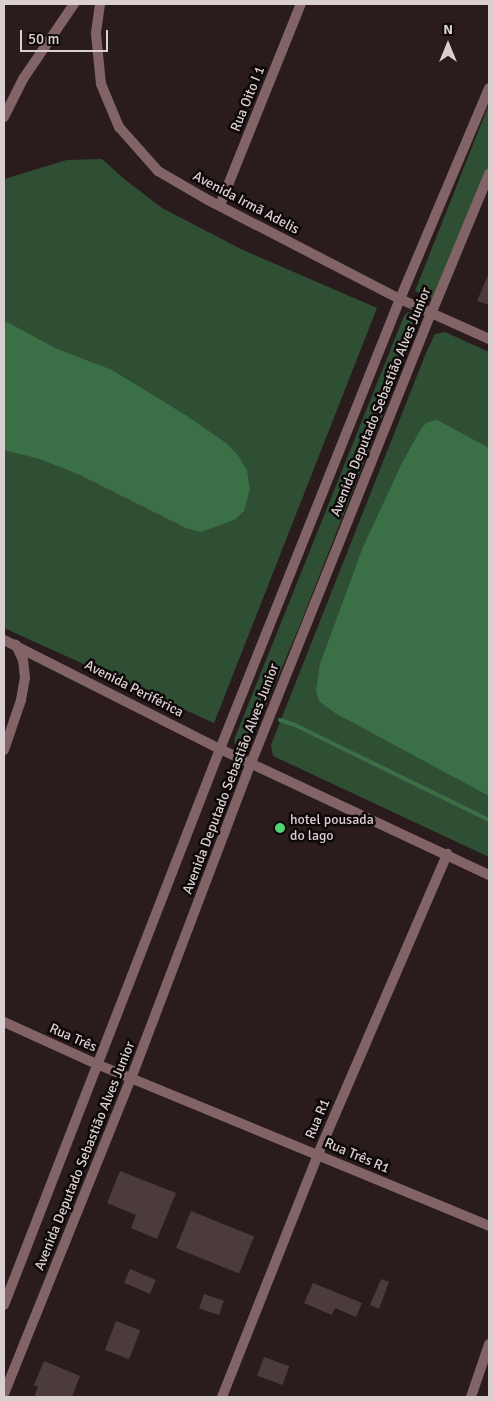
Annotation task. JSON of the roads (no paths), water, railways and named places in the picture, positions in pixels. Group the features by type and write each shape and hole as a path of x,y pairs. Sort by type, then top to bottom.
{"street":[{"path":"4,117 23,79 74,4"},
{"name":"Avenida Irmã Adelis","path":"100,4 96,34 101,84 120,127 158,171 400,299 489,338"},
{"name":"Rua Oito I 1","path":"220,205 301,4"},
{"name":"Avenida Deputado Sebastião Alves Junior","path":"4,1305 99,1065 220,749 400,299 489,88"},
{"name":"Avenida Deputado Sebastião Alves Junior","path":"4,1394 132,1076 251,762 489,174"},
{"name":"Avenida Periférica","path":"4,640 220,749 489,875"},
{"path":"4,750 21,700 25,678 23,660 16,645"},
{"name":"Rua R1","path":"222,1397 318,1154 447,854"},
{"name":"Rua Três","path":"4,1022 99,1065 132,1076"},
{"name":"Rua Três R1","path":"132,1076 489,1226"},
{"path":"471,1397 489,1344"}],"waterway":[{"path":"280,720 295,725 489,820"}],"place":[{"name":"hotel pousada do lago","path":"280,828"}]}
